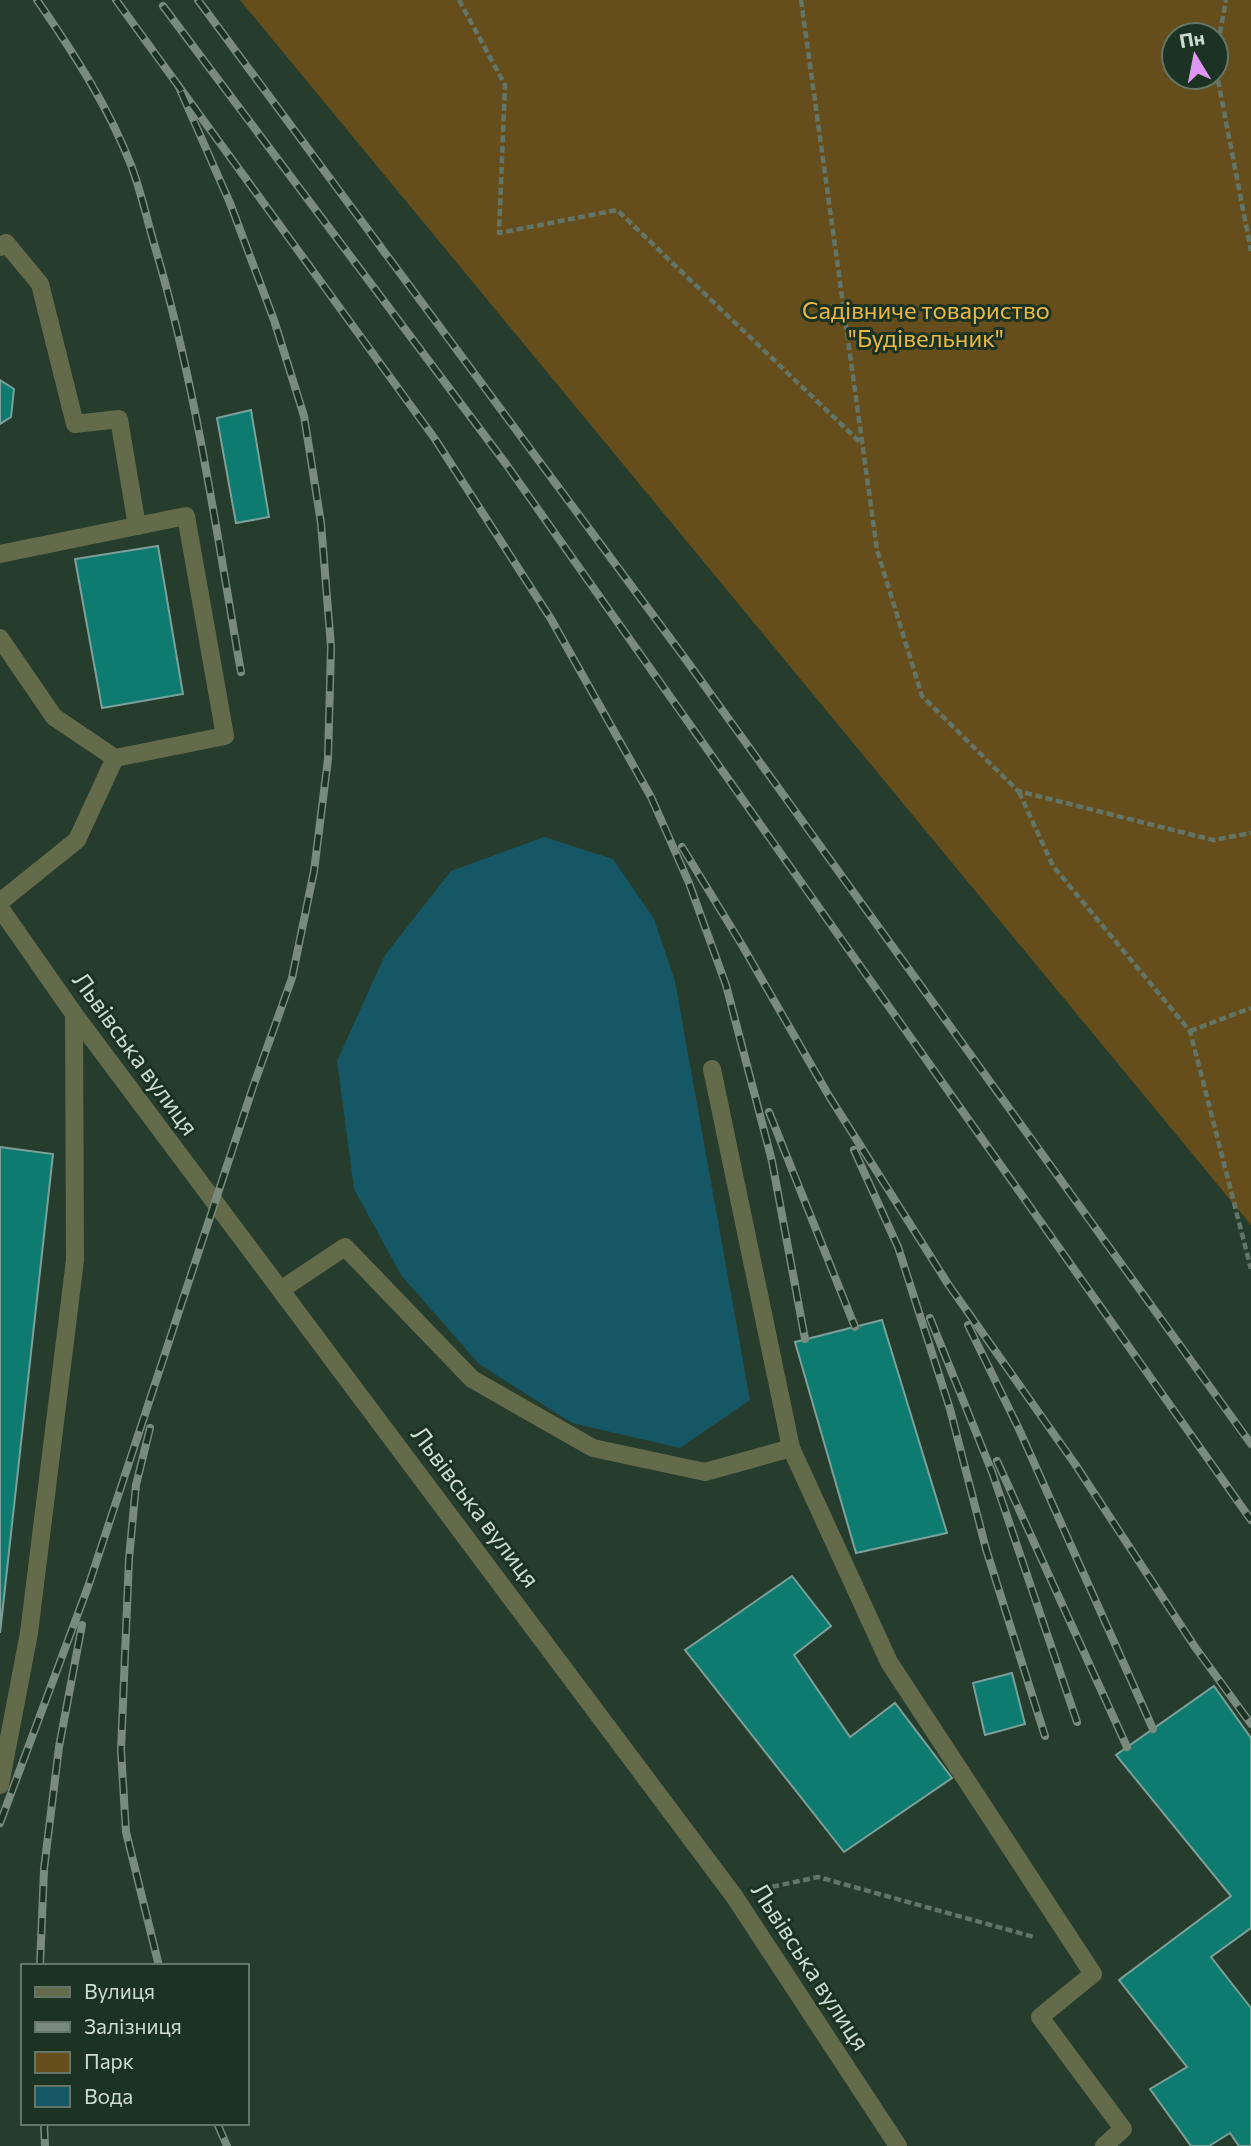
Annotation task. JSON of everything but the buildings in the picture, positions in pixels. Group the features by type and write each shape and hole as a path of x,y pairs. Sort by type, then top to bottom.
{"street":[{"path":"0,247 6,243 40,284 75,424 118,419 137,526"},
{"path":"0,554 186,516 225,736 116,758 54,718 0,638"},
{"path":"0,902 77,840 116,758"},
{"name":"Львівська вулиця","path":"0,908 74,1014 734,1896 898,2146"},
{"path":"0,1785 29,1633 75,1260 74,1014"},
{"path":"712,1069 791,1448 889,1662 1093,1973 1040,2017 1123,2129 1104,2146"},
{"path":"282,1289 345,1247 472,1379 593,1448 705,1472 791,1448"}],"path":[{"path":"459,0 505,85 499,233 617,210 862,444"},
{"path":"801,0 877,550 922,696 1018,791 1053,866 1190,1031 1251,1269"},
{"path":"1222,21 1226,0"},
{"path":"1220,91 1251,251"},
{"path":"1018,791 1213,841 1251,833"},
{"path":"1190,1031 1251,1008"},
{"path":"734,1896 818,1877 1045,1940"}],"green space":[{"name":"Садівниче товариство \"Будівельник\"","path":"240,0 1251,0 1251,1225"}],"water":[{"path":"544,837 613,859 654,919 675,981 750,1400 680,1448 572,1423 479,1364 401,1275 354,1189 337,1061 385,955 451,871"}],"railway":[{"path":"37,0 101,101 122,143 138,185 194,405 241,672"},
{"path":"116,0 435,439 551,619 651,797 689,883 726,985 772,1161 805,1339"},
{"path":"198,0 684,657 1251,1444"},
{"path":"163,6 506,464 1251,1520"},
{"path":"0,1823 89,1584 253,1087 292,978 314,871 328,759 331,647 321,523 304,416 274,320 230,203 178,85"},
{"path":"682,847 829,1096 948,1284 1075,1464 1195,1647 1251,1724"},
{"path":"769,1112 855,1327"},
{"path":"854,1150 898,1247 950,1409 986,1549 1045,1736"},
{"path":"930,1318 992,1472 1077,1722"},
{"path":"968,1325 1018,1427 1153,1729"},
{"path":"150,1428 136,1485 129,1559 121,1750 126,1832 159,1964"},
{"path":"997,1461 1127,1747"},
{"path":"40,1964 44,1869 59,1747 82,1625"},
{"path":"44,2125 45,2146"},
{"path":"218,2125 227,2146"}]}
